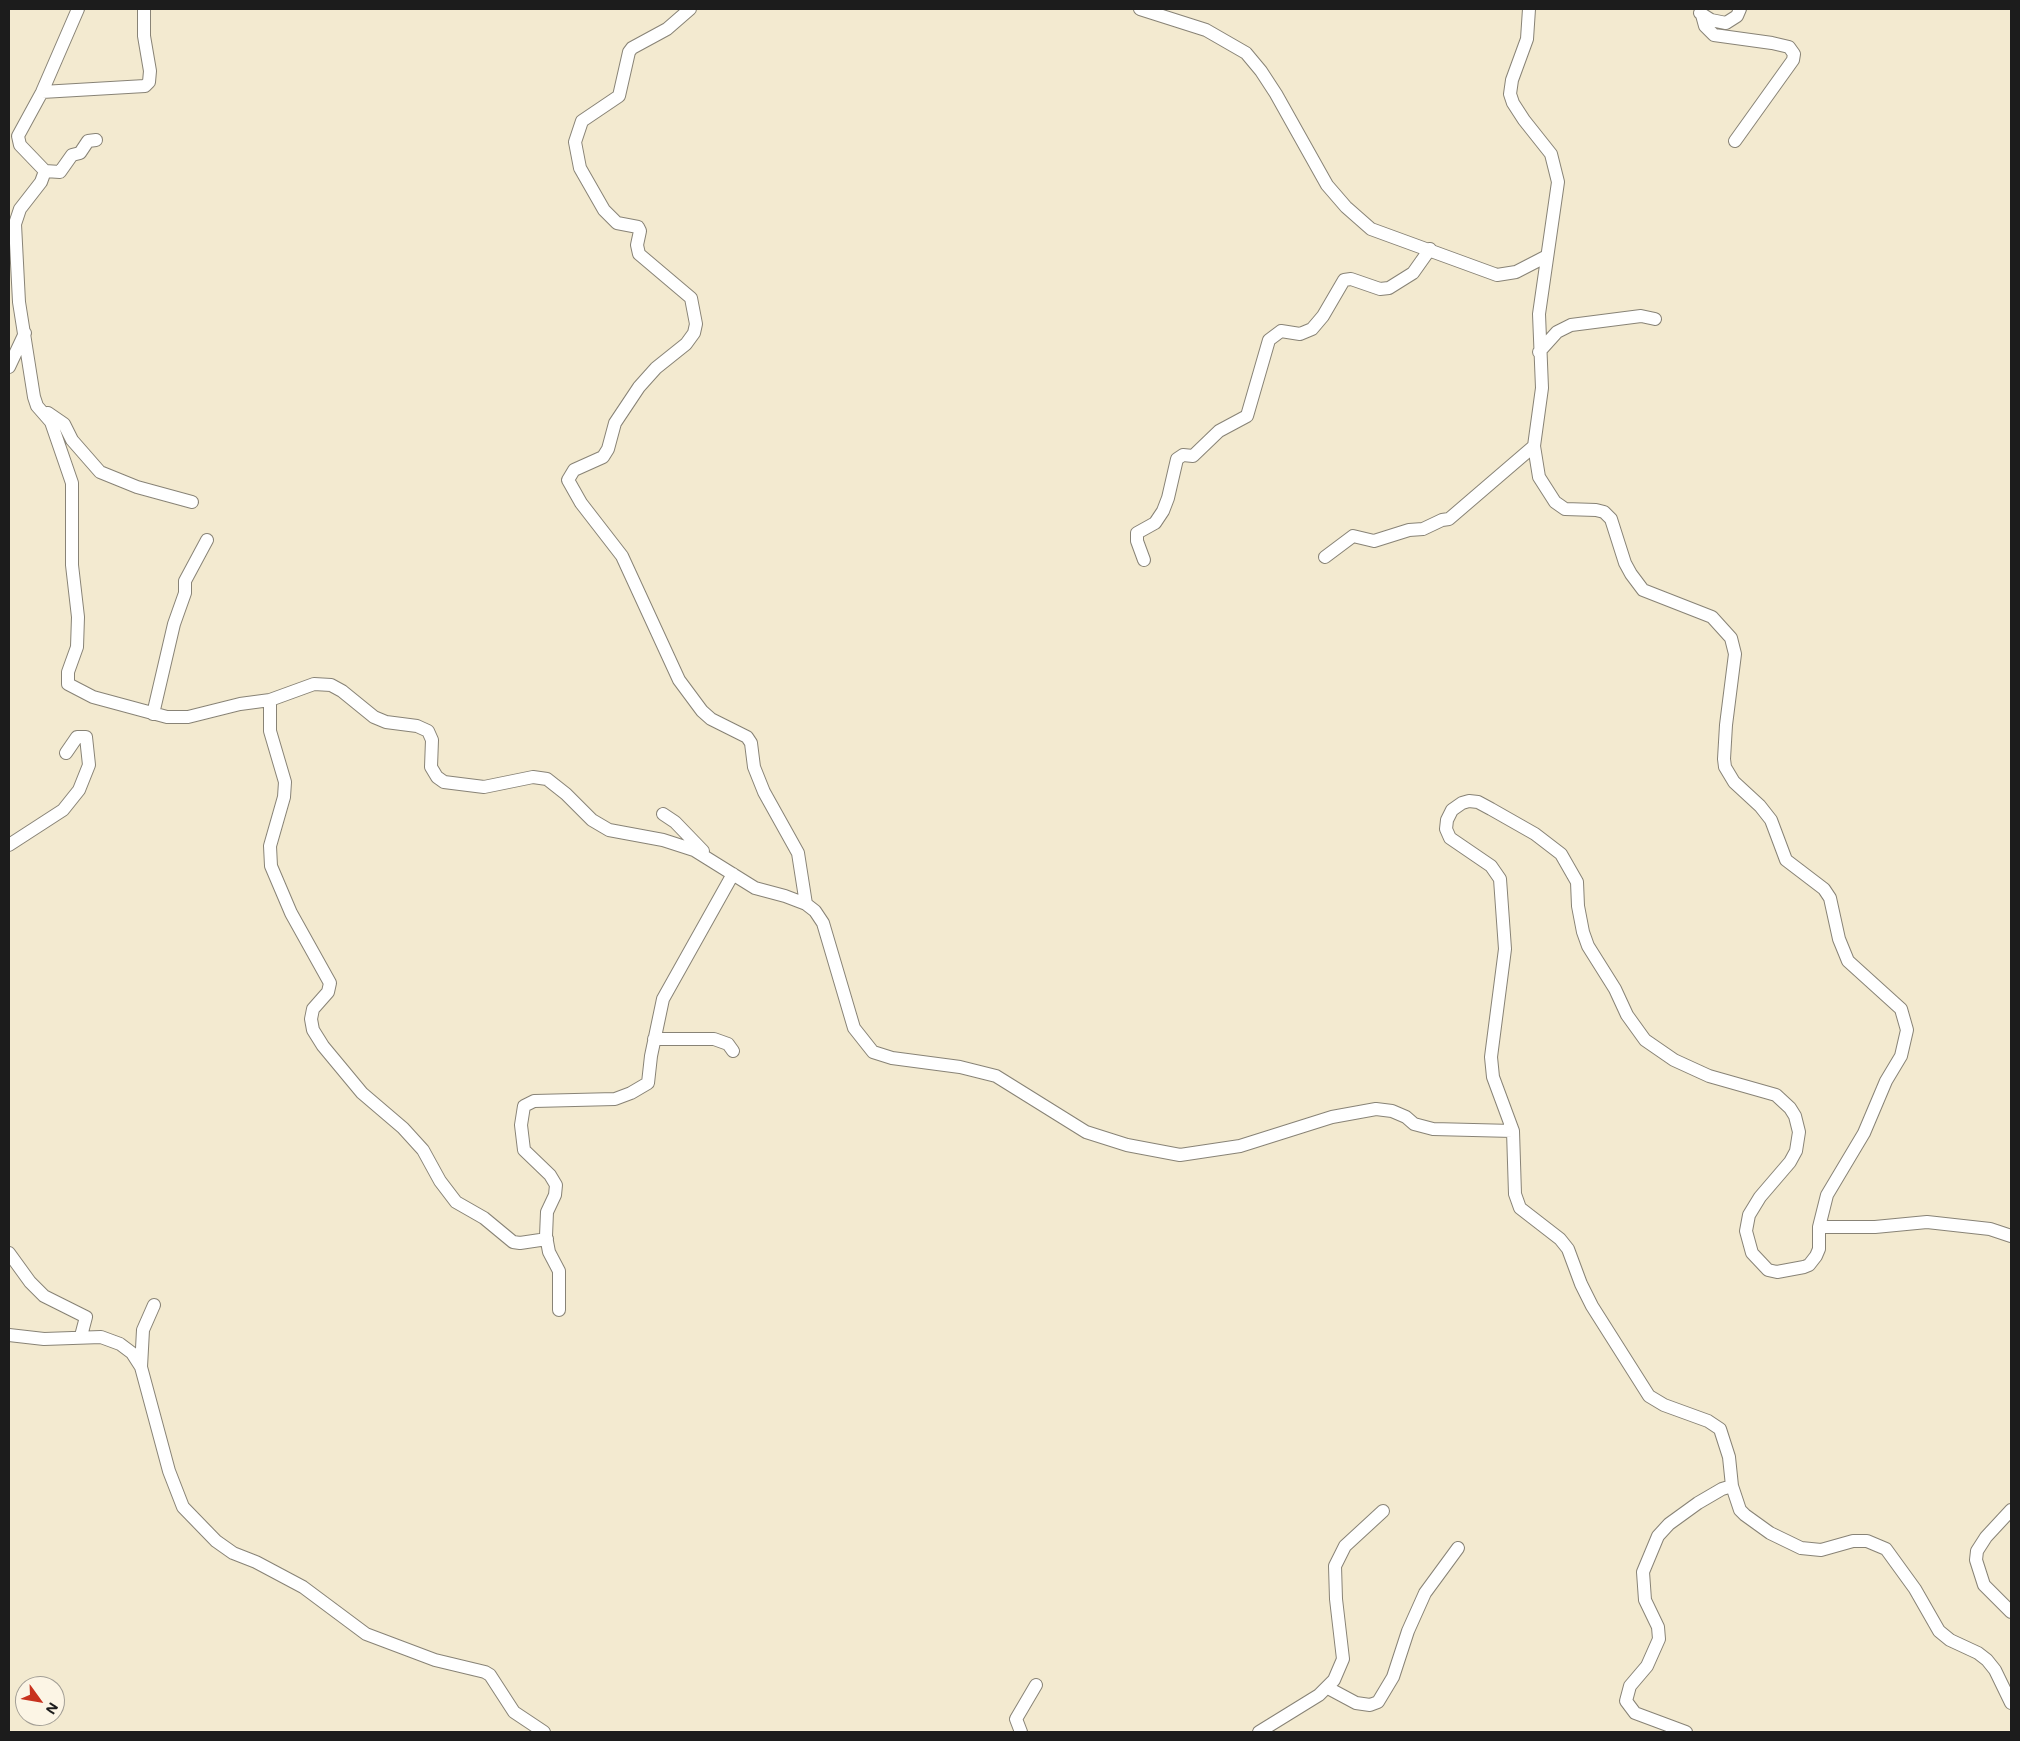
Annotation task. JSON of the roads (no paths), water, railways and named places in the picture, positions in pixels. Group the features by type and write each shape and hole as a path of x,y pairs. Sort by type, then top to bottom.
{"street":[{"path":"78,9 42,92 18,138 20,145 45,171 60,172 72,155 80,153 88,141 96,140"},
{"path":"42,92 145,86 149,82 150,71 144,36 144,9"},
{"path":"690,9 667,29 632,48 629,52 619,96 582,121 575,142 580,168 604,210 617,223 638,227 640,231 637,245 639,254 691,298 696,324 694,333 686,344 656,368 639,387 618,418 603,457 574,470 568,480 581,504 622,556 679,680 702,711 712,719 738,731 749,739 754,767 764,792 798,853 806,904"},
{"path":"1140,9 1206,30 1246,54 1261,71 1327,185 1346,207 1371,229 1497,275 1516,272 1547,256"},
{"path":"1529,9 1527,39 1512,80 1510,94 1513,103 1524,120 1551,154 1557,172 1557,194 1539,314 1542,396 1534,446 1539,477 1554,502 1565,509 1604,512 1611,520 1625,563 1643,590 1712,617 1731,638 1735,654 1726,734 1725,767 1734,782 1760,806 1771,820 1786,860 1824,889 1830,898 1839,938 1848,961 1900,1009 1906,1019 1907,1030 1901,1056 1886,1081 1864,1133 1827,1195 1819,1227 1819,1249 1809,1265 1773,1272 1759,1262 1748,1242 1746,1234 1747,1222 1760,1197 1790,1162 1796,1151 1799,1132 1795,1116 1790,1108 1776,1095 1709,1076 1674,1060 1646,1040 1627,1015 1615,989 1588,946 1578,906 1577,882 1560,854 1535,834 1491,809 1469,801 1452,810 1446,829 1450,838 1457,845 1491,866 1500,879 1505,949 1491,1058 1493,1077 1513,1131 1514,1194 1520,1208 1560,1239 1568,1249 1581,1284 1592,1306 1650,1396 1664,1405 1708,1421 1720,1429 1729,1457 1732,1486 1740,1510 1750,1520 1784,1541 1813,1550 1821,1550 1853,1541 1867,1541 1886,1549 1915,1589 1939,1631 1987,1660 1995,1670 2011,1703"},
{"path":"1699,12 1719,23 1726,23 1737,16 1740,9"},
{"path":"1699,12 1705,26 1714,35 1781,45 1793,50 1793,60 1735,141"},
{"path":"45,171 41,182 20,209 15,224 16,269 32,385 38,406 51,422 72,483 72,565 78,624 77,647 68,672 68,684 93,697 153,714 188,718 240,704 270,700 314,684 330,685 342,691 374,717 386,722 418,726 428,731 432,740 431,767 437,777 444,782 484,787 540,777 554,784 592,820 609,830 663,840 694,850 755,888 806,904 815,911 823,923 854,1028 873,1052 892,1058 960,1067 996,1076 1086,1132 1127,1145 1180,1155 1240,1146 1332,1117 1376,1109 1392,1111 1406,1116 1414,1124 1434,1129 1513,1131"},
{"path":"1144,560 1137,541 1138,533 1155,523 1162,511 1168,498 1177,459 1182,455 1193,456 1219,430 1247,416 1268,340 1281,331 1300,334 1312,330 1323,316 1344,280 1351,279 1380,289 1389,288 1413,272 1430,249"},
{"path":"1539,352 1557,332 1571,325 1641,316 1655,319"},
{"path":"9,367 25,333"},
{"path":"38,406 64,424 72,440 100,472 137,486 192,502"},
{"path":"1325,557 1353,536 1374,541 1409,530 1424,530 1442,520 1448,519 1534,446"},
{"path":"153,714 174,624 185,592 185,582 207,540"},
{"path":"270,700 270,731 285,782 284,797 270,846 272,866 291,914 330,983 328,992 313,1009 311,1019 313,1030 323,1046 362,1093 403,1128 422,1150 440,1181 456,1202 484,1218 513,1242 520,1243 547,1239"},
{"path":"9,845 63,810 79,790 88,770 86,737 77,736 66,752"},
{"path":"663,814 675,822 708,857"},
{"path":"560,1310 559,1271 548,1252 546,1220 555,1195 556,1185 550,1175 524,1150 521,1126 524,1106 530,1101 614,1098 631,1093 646,1085 649,1080 654,1039 666,991 733,874"},
{"path":"654,1039 714,1039 728,1044 733,1051"},
{"path":"1819,1227 1875,1227 1927,1222 1990,1229 2011,1236"},
{"path":"9,1253 30,1282 44,1296 86,1317 81,1336"},
{"path":"154,1305 143,1330 141,1367 169,1471 183,1507 223,1547 296,1583 366,1634 435,1660 485,1672 490,1675 514,1712 544,1732"},
{"path":"9,1335 50,1339 81,1336 101,1337 111,1340 132,1354 141,1367"},
{"path":"1686,1732 1635,1713 1626,1701 1630,1686 1647,1666 1659,1639 1658,1627 1645,1600 1643,1572 1658,1536 1677,1518 1698,1503 1722,1489 1732,1486"},
{"path":"2011,1510 1986,1538 1977,1552 1976,1560 1978,1572 1984,1585 2011,1612"},
{"path":"1259,1732 1328,1688 1336,1675 1343,1659 1334,1575 1337,1559 1345,1546 1383,1511"},
{"path":"1328,1688 1356,1704 1370,1705 1378,1702 1393,1677 1408,1631 1425,1593 1458,1548"},
{"path":"1020,1732 1016,1720 1036,1685"}]}
